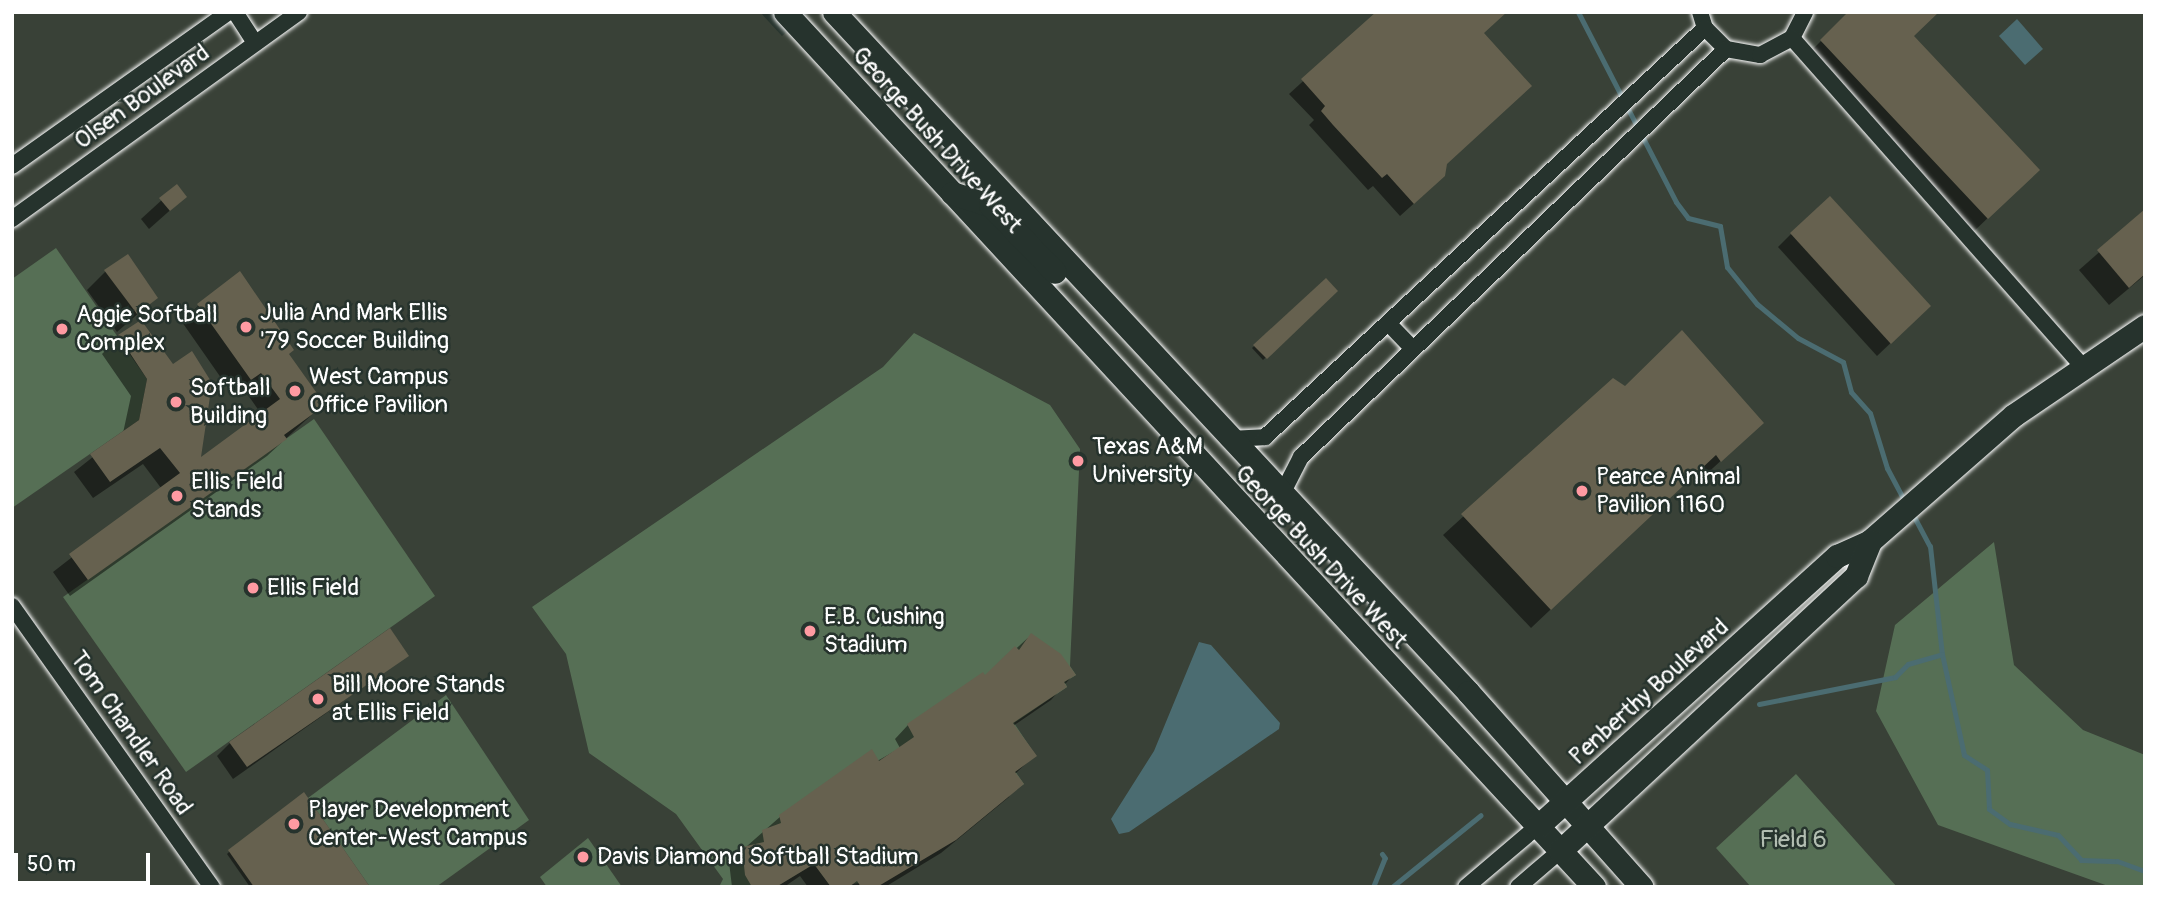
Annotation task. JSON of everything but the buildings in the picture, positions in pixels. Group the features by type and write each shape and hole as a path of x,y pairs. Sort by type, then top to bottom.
{"main road":[{"name":"George Bush Drive West","path":"785,12 948,192 1594,887"},
{"name":"George Bush Drive West","path":"834,12 1281,496 1468,692 1565,804 1642,887"},
{"path":"948,192 990,205 1057,275 1072,270"},
{"name":"Penberthy Boulevard","path":"1538,827 1838,556 1870,541 2014,415 2082,366 2145,326"},
{"name":"Penberthy Boulevard","path":"1560,850 1856,576 1870,541"}],"street":[{"path":"232,12 255,43"},
{"name":"Olsen Boulevard","path":"12,166 232,12"},
{"name":"Olsen Boulevard","path":"12,219 299,12"},
{"path":"1228,439 1265,437 1634,95 1703,20 1726,48 1760,55 1792,38 1805,12"},
{"path":"1792,38 2082,366"},
{"path":"1281,496 1301,457 1726,48"},
{"path":"1388,323 1413,349"},
{"name":"Tom Chandler Road","path":"12,606 212,887"},
{"name":"Penberthy Boulevard","path":"1466,887 1538,827"},
{"name":"Penberthy Boulevard","path":"1518,887 1560,850"}],"shaded area":[{"name":"Texas A&M University","path":"12,12 760,12 782,36 809,12 2145,12 2145,887 12,887"}],"green space":[{"name":"Aggie Softball Complex","path":"56,248 147,379 139,420 12,508 12,279"},
{"name":"E.B. Cushing Stadium","path":"914,333 1050,405 1080,449 1070,666 1076,675 1065,682 1067,687 1014,723 1036,756 1015,771 1024,784 888,879 831,887 814,864 776,887 719,887 723,879 676,814 589,753 566,654 532,607 883,367"},
{"name":"Ellis Field","path":"314,419 435,596 186,772 63,597"},
{"path":"1994,542 2014,665 2083,730 2145,755 2145,887 2111,887 1938,825 1876,711 1895,625"},
{"path":"446,695 529,820 436,887 370,887 308,798"},
{"name":"Field 6","path":"1796,774 1897,887 1751,887 1716,848"},
{"name":"Davis Diamond Softball Stadium","path":"588,838 622,887 547,887 540,877"}],"water":[{"path":"2017,19 2043,49 2025,65 1999,36"},
{"path":"1199,642 1211,645 1280,723 1279,729 1129,832 1119,834 1111,819 1154,751"}],"waterway":[{"path":"1578,12 1676,202 1688,218 1720,226 1727,267 1757,304 1798,338 1843,362 1851,392 1870,413 1887,468 1906,503"},
{"path":"1911,511 1930,546 1942,654 1964,755 1987,770 1989,809 2010,824 2058,835 2081,860 2117,861 2145,871"},
{"path":"1759,704 1895,677 1908,664 1942,654"},
{"path":"1392,887 1481,815"},
{"path":"1373,887 1385,858 1382,854"}],"place":[{"name":"Julia And Mark Ellis '79 Soccer Building","path":"246,327"},
{"name":"Aggie Softball Complex","path":"62,329"},
{"name":"West Campus Office Pavilion","path":"295,391"},
{"name":"Softball Building","path":"176,402"},
{"name":"Texas A&M University","path":"1078,461"},
{"name":"Pearce Animal Pavilion 1160","path":"1582,491"},
{"name":"Ellis Field Stands","path":"177,496"},
{"name":"Ellis Field","path":"253,588"},
{"name":"E.B. Cushing Stadium","path":"810,631"},
{"name":"Bill Moore Stands at Ellis Field","path":"318,699"},
{"name":"Player Development Center-West Campus","path":"294,824"},
{"name":"Davis Diamond Softball Stadium","path":"583,857"}]}
